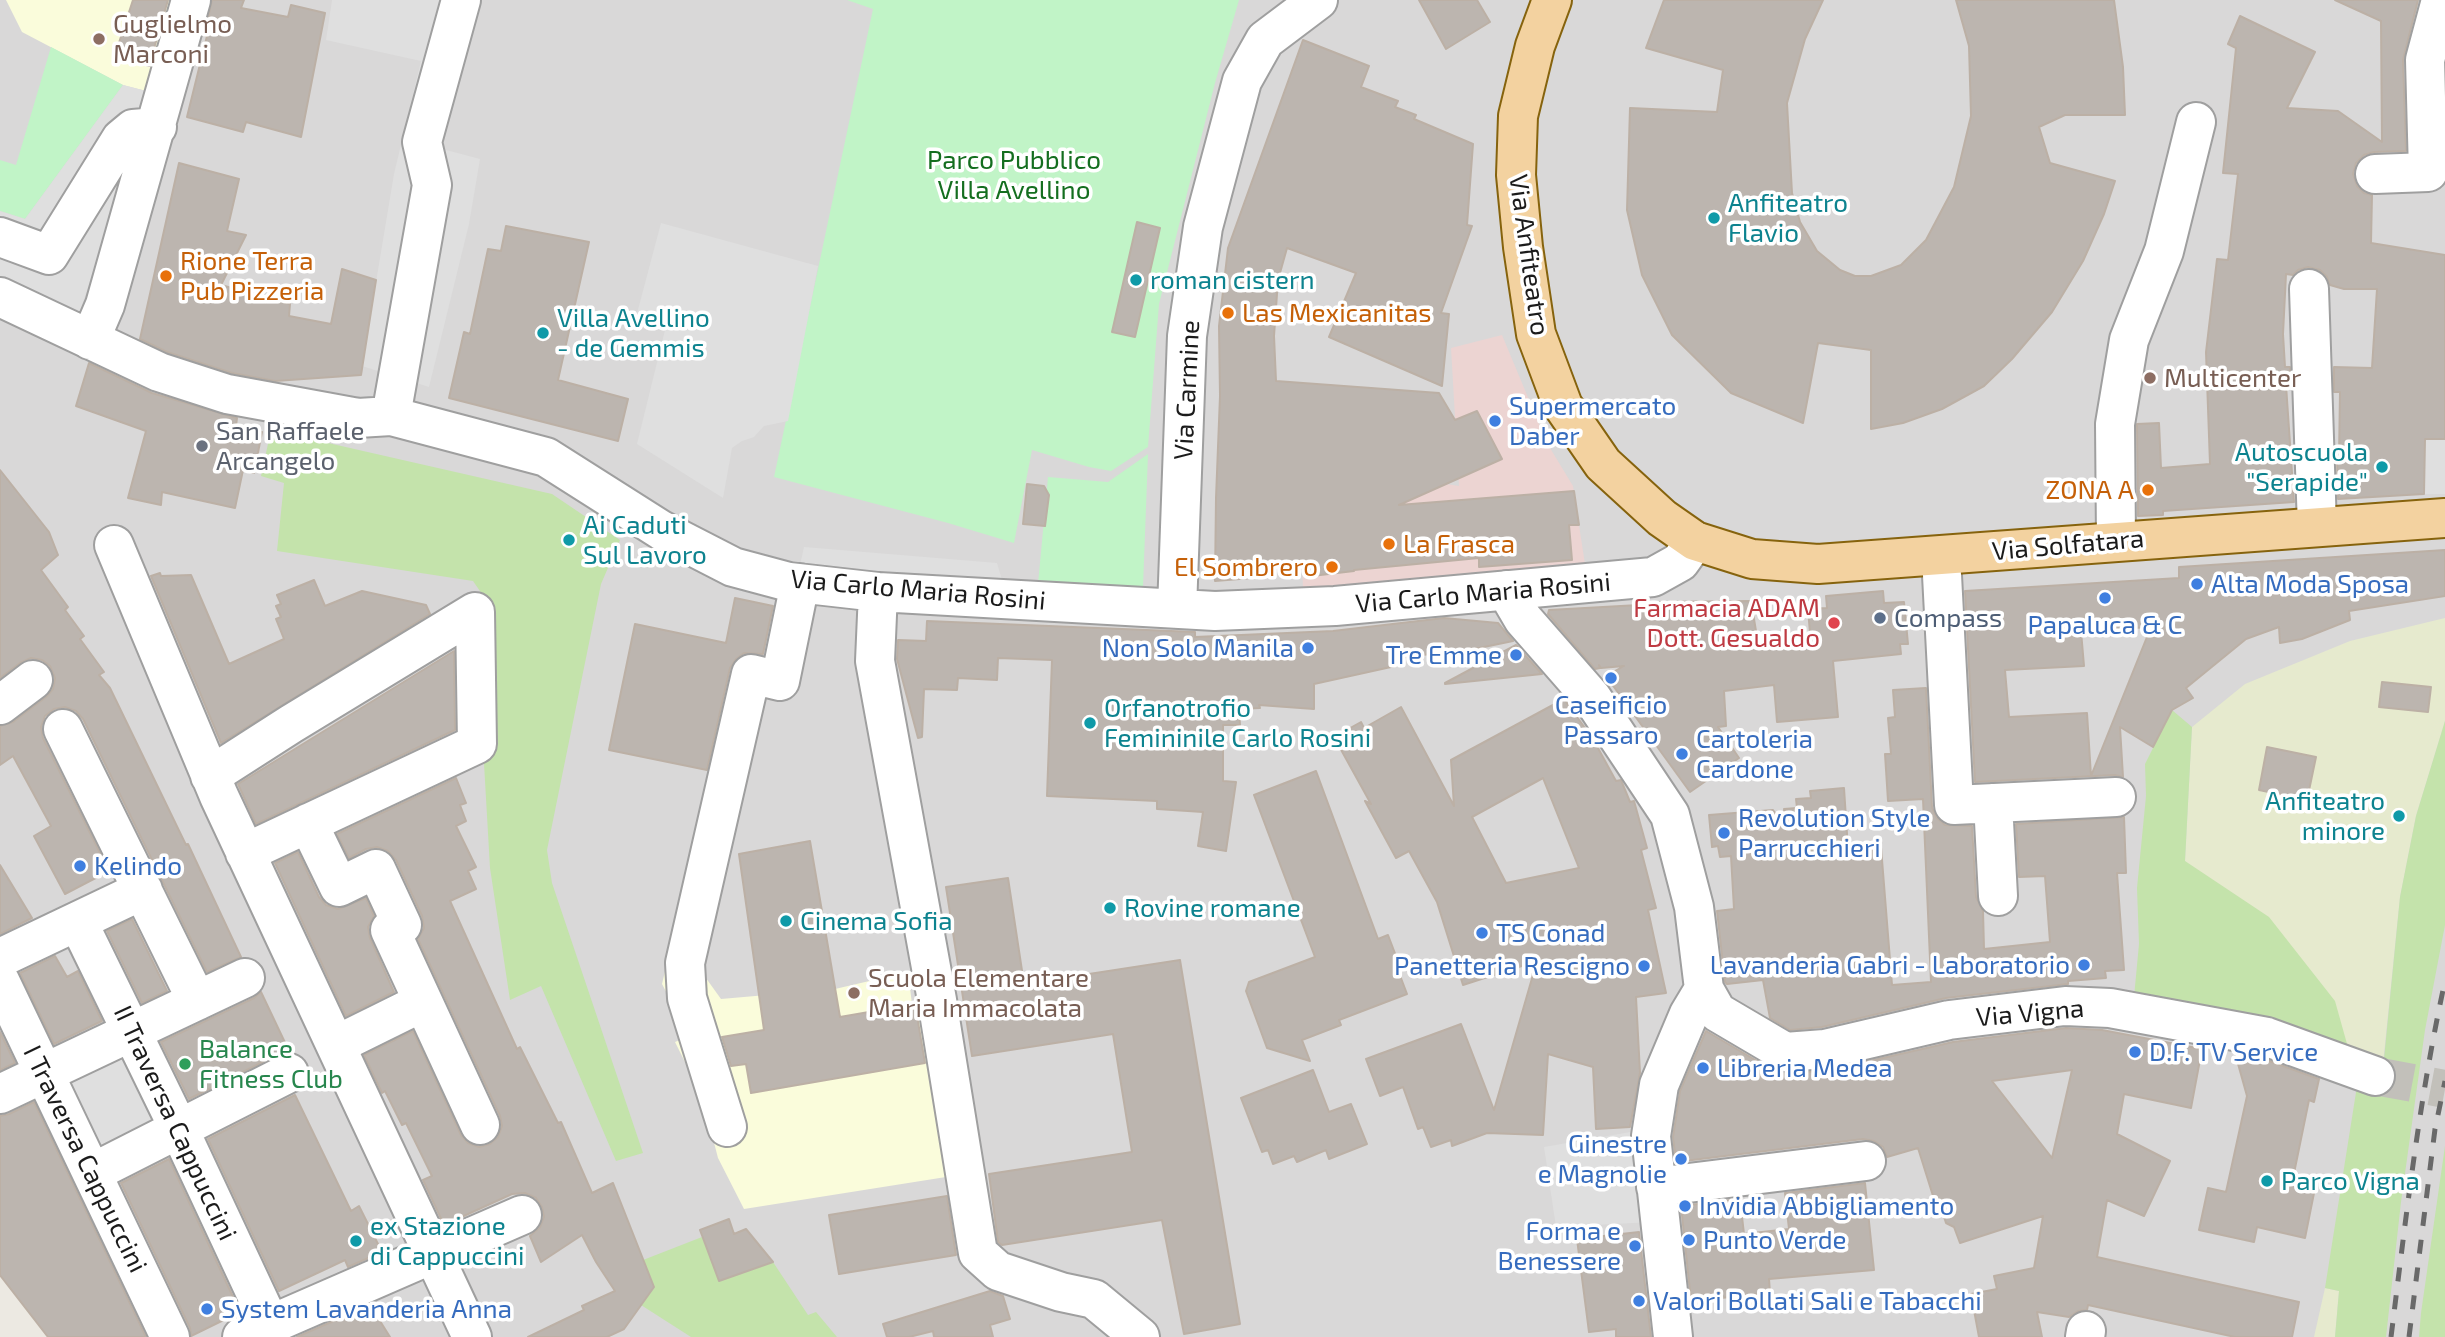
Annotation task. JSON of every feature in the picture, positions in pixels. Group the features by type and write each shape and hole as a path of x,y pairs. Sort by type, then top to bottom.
{"main road":[{"name":"Via Anfiteatro","path":"1552,0 1535,46 1518,116 1516,175 1536,334 1563,406 1604,464 1662,518 1695,541"},
{"name":"Via Solfatara","path":"1695,541 1752,559 1818,564 2445,518"}],"street":[{"path":"90,340 105,305 191,0"},
{"path":"391,416 432,184 422,142 461,0"},
{"name":"Via Carmine","path":"1177,609 1187,336 1203,227 1242,81 1265,40 1318,0"},
{"path":"2375,174 2428,172 2425,60 2441,0"},
{"path":"2116,541 2115,424 2129,340 2164,251 2196,122"},
{"path":"36,314 45,294 48,255 121,139 133,129 157,127"},
{"path":"0,237 48,255"},
{"path":"2309,289 2317,527"},
{"name":"Via Carlo Maria Rosini","path":"0,297 159,372 227,394 358,418 391,416 546,457 661,530 733,566 800,583 878,592 1215,611 1335,606 1653,577 1680,562 1695,541"},
{"path":"114,545 210,776 472,1337"},
{"path":"1941,556 1954,805 2116,797"},
{"path":"727,1128 687,998 685,963 751,674 780,681 800,583"},
{"path":"1506,590 1522,619 1591,698 1670,815 1693,907 1704,989 1689,1014 1659,1085 1651,1136 1672,1337"},
{"path":"878,592 875,661 937,1000 978,1253 998,1271 1061,1292 1094,1299 1140,1337"},
{"path":"210,776 290,724 475,612 477,744 245,853"},
{"path":"0,705 33,680"},
{"path":"63,729 197,1001"},
{"path":"1993,803 1998,896"},
{"path":"308,823 338,887 376,869 401,925 390,930 481,1125"},
{"path":"0,958 144,890"},
{"name":"II Traversa Cappuccini","path":"78,922 179,1129 268,1330"},
{"path":"0,1094 245,978"},
{"name":"I Traversa Cappuccini","path":"0,981 170,1337"},
{"name":"Via Vigna","path":"1704,989 1717,1012 1784,1052 1825,1049 1949,1020 2076,1006 2110,1008 2267,1037 2375,1076"},
{"path":"336,1045 423,1002"},
{"path":"92,1172 289,1073"},
{"path":"1656,1186 1866,1161"},
{"path":"268,1330 522,1215"}],"shaded area":[{"path":"0,0 2445,0 2445,1337 166,1337 131,1265 96,1286 0,1157"},
{"name":"Guglielmo Marconi","path":"6,0 171,0 150,92 123,85 22,32"},
{"path":"332,0 471,0 431,146 480,159 469,224 429,387 362,366 394,174 421,61 326,40"},
{"path":"123,85 150,92 141,128 78,317 0,284 0,211 25,219"},
{"path":"661,223 818,266 788,421 764,426 754,437 732,448 723,498 637,444 665,330 635,321"},
{"path":"1502,335 1547,443 1573,486 1585,564 1303,590 1300,490 1331,466 1459,486 1451,348"},
{"path":"2425,439 2445,439 2445,494 2424,494"},
{"path":"804,547 997,563 1003,583 800,565"},
{"path":"2445,618 2445,721 2416,816 2400,897 2383,1064 2349,1051 2185,861 2192,727 2245,684 2350,641"},
{"name":"Scuola Elementare Maria Immacolata","path":"711,780 698,967 721,999 835,989 908,972 912,1004 917,1003 946,1177 744,1209 718,1158 702,1096 675,1042 689,1036 662,984"},
{"path":"124,1046 162,1126 95,1159 56,1078"},
{"path":"1642,1130 1652,1222 1556,1227 1544,1147"},
{"path":"2325,1288 2339,1291 2335,1337 2314,1337"}],"green space":[{"name":"Parco Pubblico Villa Avellino","path":"847,0 1239,0 1159,304 1148,447 1111,471 1032,450 1014,543 774,477 873,9"},
{"path":"51,47 123,85 25,219 0,211 0,160 16,165"},
{"path":"271,430 552,494 620,540 601,584 547,850 552,883 643,1153 616,1161 541,986 510,1000 490,868 483,746 491,607 473,581 277,551 284,483 261,476"},
{"path":"1148,454 1143,587 1038,584 1048,477 1108,482"},
{"path":"2172,710 2192,727 2185,861 2269,917 2335,1001 2349,1051 2134,997 2139,944 2137,888 2146,796 2145,764"},
{"path":"2445,721 2445,925 2425,1030 2401,1202 2386,1337 2335,1337 2339,1291 2325,1288 2357,1086 2381,1089 2400,897 2416,816"},
{"path":"2445,1146 2445,1337 2419,1337 2421,1313"},
{"path":"702,1237 719,1281 773,1262 808,1315 816,1312 837,1337 691,1337 641,1305 654,1287 643,1260"}],"building":[{"path":"133,0 168,0 149,66 115,55"},
{"path":"212,0 244,0 241,8 288,17 291,5 325,13 301,137 246,122 243,132 187,117 207,36 204,35"},
{"path":"1419,0 1477,0 1490,22 1446,49"},
{"name":"Anfiteatro Flavio","path":"1664,0 1823,0 1805,39 1787,103 1792,193 1800,222 1817,251 1840,270 1855,276 1871,276 1901,265 1926,240 1954,187 1971,116 1969,46 1956,0 2114,0 2123,67 2125,115 2065,115 2039,127 2050,163 2115,181 2104,214 2083,261 2052,312 2012,359 1984,386 1942,409 1903,423 1871,429 1871,350 1818,343 1803,423 1731,393 1672,335 1642,275 1627,210 1630,108 1717,112 1723,70 1646,48"},
{"path":"2335,0 2418,0 2403,60 2406,151 2364,155 2356,163 2353,174 2357,186 2364,193 2372,195 2371,243 2445,255 2445,439 2425,439 2424,494 2338,499 2340,392 2334,392 2334,367 2372,368 2377,289 2344,289 2330,285 2320,270 2308,267 2293,275 2286,274 2283,334 2285,367 2290,367 2290,386 2286,385 2294,502 2163,511 2163,515 2138,516 2137,424 2159,423 2161,468 2210,464 2206,352 2217,259 2228,260 2238,174 2223,173 2236,48 2228,44 2240,16 2315,52 2287,108 2338,111 2382,142 2381,21"},
{"path":"1303,40 1369,66 1361,87 1398,101 1395,107 1416,115 1414,119 1473,144 1467,225 1472,226 1441,313 1449,314 1442,386 1329,337 1356,273 1287,248 1278,280 1274,336 1276,381 1439,393 1455,420 1477,411 1502,459 1399,505 1574,491 1579,525 1569,525 1572,560 1479,567 1479,558 1312,576 1311,571 1264,562 1264,577 1215,581 1219,326 1228,248"},
{"path":"179,163 239,179 227,231 246,235 221,285 290,304 289,316 331,324 342,269 376,280 361,375 275,381 232,373 167,352 140,339"},
{"name":"roman cistern","path":"1137,222 1160,228 1135,337 1112,332"},
{"name":"Villa Avellino - de Gemmis","path":"506,226 589,242 558,380 628,399 618,441 449,398 464,332 470,334 488,249 501,251"},
{"path":"89,363 152,393 237,418 236,426 262,432 254,473 243,470 235,508 162,492 161,505 128,498 146,431 76,406"},
{"path":"0,470 49,532 58,555 41,570 68,607 65,610 84,636 80,639 104,672 99,675 110,688 241,957 207,972 83,719 76,711 65,707 54,709 45,716 41,727 43,738 109,871 65,894 34,836 51,826 13,756 0,765 0,726 13,722 46,697 53,689 55,678 50,666 42,660 31,658 0,678"},
{"path":"1027,484 1044,486 1049,495 1045,526 1023,524"},
{"path":"2445,550 2445,596 2349,611 2350,620 2302,639 2280,643 2279,627 2246,639 2186,688 2193,698 2172,710 2153,747 2120,727 2123,777 2115,775 1975,782 1965,591 2179,578 2179,567","holes":["2151,627 2091,776 2087,713 2009,717 2005,670 2084,666 2081,631"]},
{"path":"160,573 161,576 191,575 229,664 284,639 276,619 281,617 276,606 281,604 277,595 314,580 325,606 362,591 426,605 430,614 221,743 151,576"},
{"path":"1883,591 1884,603 1904,602 1908,644 1900,644 1901,654 1833,661 1838,717 1777,722 1774,685 1724,691 1726,726 1718,727 1739,758 1690,792 1606,676 1624,666 1601,668 1599,665 1600,668 1595,669 1548,614 1549,610 1657,604 1656,602 1751,601 1757,637 1810,633 1808,609 1827,608 1826,596"},
{"path":"735,598 773,606 763,654 744,653 730,668 707,770 609,750 635,624 726,643"},
{"path":"1444,618 1498,623 1513,641 1445,655 1445,652 1400,658 1400,665 1314,684 1314,709 1259,705 1260,708 1239,709 1240,725 1223,725 1223,781 1236,782 1226,851 1198,846 1203,812 1157,809 1157,801 1047,796 1052,660 998,658 997,680 958,678 957,690 924,689 922,737 918,738 897,659 898,640 926,641 927,621 1195,632 1195,637 1333,631"},
{"path":"1516,645 1542,674 1445,684 1445,683"},
{"path":"454,651 455,730 256,824 238,784"},
{"path":"2382,682 2431,687 2428,712 2379,707"},
{"path":"1926,688 1932,807 1936,817 1945,825 1972,826 1976,897 1983,911 1984,949 2050,942 2045,876 2019,877 2016,824 2124,817 2126,873 2117,873 2124,970 2105,971 2106,978 1946,998 1822,1027 1790,1030 1770,1018 1763,980 1727,984 1725,982 1717,911 1734,909 1731,856 1720,857 1718,846 1712,847 1709,815 1773,810 1786,830 1784,809 1797,808 1796,799 1811,798 1810,791 1844,788 1848,849 1881,847 1892,985 1931,982 1923,799 1888,801 1885,754 1891,754 1888,718 1895,717 1893,690"},
{"path":"1564,699 1593,739 1616,781 1621,780 1630,802 1634,801 1647,848 1641,850 1656,908 1648,910 1666,993 1636,997 1640,1073 1630,1127 1596,1129 1593,1067 1548,1054 1543,1135 1487,1133 1452,1146 1451,1140 1431,1147 1423,1127 1418,1129 1403,1087 1380,1096 1366,1059 1461,1024 1494,1110 1537,961 1463,985 1437,902 1409,851 1396,858 1365,801 1371,804 1334,737 1361,722 1364,728 1401,707 1454,806 1451,760","holes":["1543,778 1579,868 1506,883 1472,817"]},
{"path":"2267,747 2316,757 2307,800 2259,790"},
{"path":"1316,771 1378,939 1388,935 1407,994 1339,1020 1341,1025 1302,1040 1310,1061 1267,1048 1246,991 1249,982 1315,957 1254,795"},
{"path":"456,778 466,803 460,805 466,821 456,826 476,867 468,871 476,889 450,901 517,1049 520,1047 558,1123 561,1122 592,1193 613,1183 654,1287 624,1329 607,1337 528,1337 584,1310 582,1306 615,1291 582,1235 541,1262 530,1236 540,1227 544,1217 542,1207 536,1198 525,1193 512,1194 444,1225 423,1180 432,1176 406,1123 402,1125 385,1091 382,1093 364,1055 413,1031 461,1135 468,1143 479,1147 490,1144 498,1137 502,1126 500,1116 418,939 424,928 422,916 396,860 388,851 377,847 366,849 349,858 337,834"},
{"path":"810,841 840,1017 915,1004 925,1063 751,1093 746,1064 731,1066 722,1037 764,1030 739,854"},
{"path":"298,852 319,897 326,905 338,909 366,898 374,916 368,927 370,938 394,992 346,1016 275,863"},
{"path":"0,865 32,918 0,934"},
{"path":"1008,878 1024,984 1180,960 1240,1324 1184,1334 1162,1220 1002,1245 998,1242 989,1174 1132,1152 1113,1034 972,1056 946,887"},
{"path":"132,919 167,991 142,1003 107,931"},
{"path":"55,956 67,977 78,971 102,1021 54,1044 20,973"},
{"path":"261,992 289,1051 189,1099 161,1042 254,998"},
{"path":"2066,1028 2102,1030 2202,1049 2191,1108 2124,1094 2117,1134 2170,1161 2144,1216 2107,1200 2097,1257 2299,1302 2292,1337 2235,1337 2088,1305 2087,1310 2078,1311 2069,1317 2037,1312 2042,1337 1979,1337 1971,1294 1997,1289 1994,1276 2034,1268 2043,1216 1960,1243 1954,1227 1946,1223 1940,1204 1934,1199 1918,1148 1887,1157 1883,1147 1874,1141 1863,1139 1676,1162 1673,1137 1680,1091 1706,1031 1774,1071 1787,1074 1830,1070 1953,1042","holes":["2072,1070 2052,1158 1992,1081"]},
{"path":"0,1032 15,1063 0,1070"},
{"name":"Parco Vigna","path":"2235,1053 2261,1058 2319,1079 2314,1102 2309,1100 2293,1178 2316,1183 2305,1238 2257,1227 2254,1242 2199,1230 2208,1188 2226,1192 2247,1096"},
{"path":"1313,1070 1329,1112 1351,1104 1367,1144 1329,1159 1326,1150 1297,1162 1294,1156 1273,1164 1268,1150 1262,1152 1241,1098"},
{"path":"295,1095 351,1211 359,1206 382,1252 348,1267 345,1260 279,1291 208,1139"},
{"path":"34,1102 146,1337 48,1337 0,1275 0,1116"},
{"path":"169,1159 240,1312 191,1336 190,1328 121,1183"},
{"path":"1865,1183 1874,1270 1769,1279 1770,1293 1691,1301 1681,1206 1740,1199 1744,1234 1789,1229 1785,1193"},
{"path":"947,1196 956,1255 839,1274 829,1215"},
{"path":"729,1219 734,1234 746,1229 773,1262 719,1281 700,1230"},
{"path":"1639,1232 1651,1337 1616,1337 1616,1329 1589,1332 1577,1239"},
{"path":"990,1291 1003,1296 1010,1319 990,1325 993,1337 934,1337 933,1331 909,1337 887,1337 883,1324"},
{"path":"370,1305 390,1337 297,1337"}],"tunnel":[{"path":"2375,1076 2445,1089"}],"railway":[{"path":"2391,1337 2420,1114 2445,981"},
{"path":"2409,1337 2435,1129 2445,1081"}],"place":[{"name":"Guglielmo Marconi","path":"99,39"},
{"name":"Anfiteatro Flavio","path":"1714,218"},
{"name":"Rione Terra Pub Pizzeria","path":"166,276"},
{"name":"roman cistern","path":"1136,280"},
{"name":"Las Mexicanitas","path":"1228,313"},
{"name":"Villa Avellino - de Gemmis","path":"543,333"},
{"name":"Multicenter","path":"2150,378"},
{"name":"Supermercato Daber","path":"1495,421"},
{"name":"San Raffaele Arcangelo","path":"202,446"},
{"name":"Autoscuola \"Serapide\"","path":"2382,467"},
{"name":"ZONA A","path":"2148,490"},
{"name":"Ai Caduti Sul Lavoro","path":"569,540"},
{"name":"La Frasca","path":"1389,544"},
{"name":"El Sombrero","path":"1332,567"},
{"name":"Alta Moda Sposa","path":"2197,584"},
{"name":"Papaluca & C","path":"2105,598"},
{"name":"Compass","path":"1880,618"},
{"name":"Farmacia ADAM Dott. Gesualdo","path":"1834,623"},
{"name":"Non Solo Manila","path":"1308,648"},
{"name":"Tre Emme","path":"1516,655"},
{"name":"Caseificio Passaro","path":"1611,678"},
{"name":"Orfanotrofio Femininile Carlo Rosini","path":"1090,723"},
{"name":"Cartoleria Cardone","path":"1682,754"},
{"name":"Anfiteatro minore","path":"2399,816"},
{"name":"Revolution Style Parrucchieri","path":"1724,833"},
{"name":"Kelindo","path":"80,866"},
{"name":"Rovine romane","path":"1110,908"},
{"name":"Cinema Sofia","path":"786,921"},
{"name":"TS Conad","path":"1482,933"},
{"name":"Lavanderia Gabri - Laboratorio","path":"2084,965"},
{"name":"Panetteria Rescigno","path":"1644,966"},
{"name":"Scuola Elementare Maria Immacolata","path":"854,993"},
{"name":"D.F. TV Service","path":"2135,1052"},
{"name":"Balance Fitness Club","path":"185,1064"},
{"name":"Libreria Medea","path":"1703,1068"},
{"name":"Ginestre e Magnolie","path":"1681,1159"},
{"name":"Parco Vigna","path":"2267,1181"},
{"name":"Invidia Abbigliamento","path":"1685,1206"},
{"name":"Punto Verde","path":"1689,1240"},
{"name":"ex Stazione di Cappuccini","path":"356,1241"},
{"name":"Forma e Benessere","path":"1635,1246"},
{"name":"Valori Bollati Sali e Tabacchi","path":"1639,1301"},
{"name":"System Lavanderia Anna","path":"207,1309"}]}
